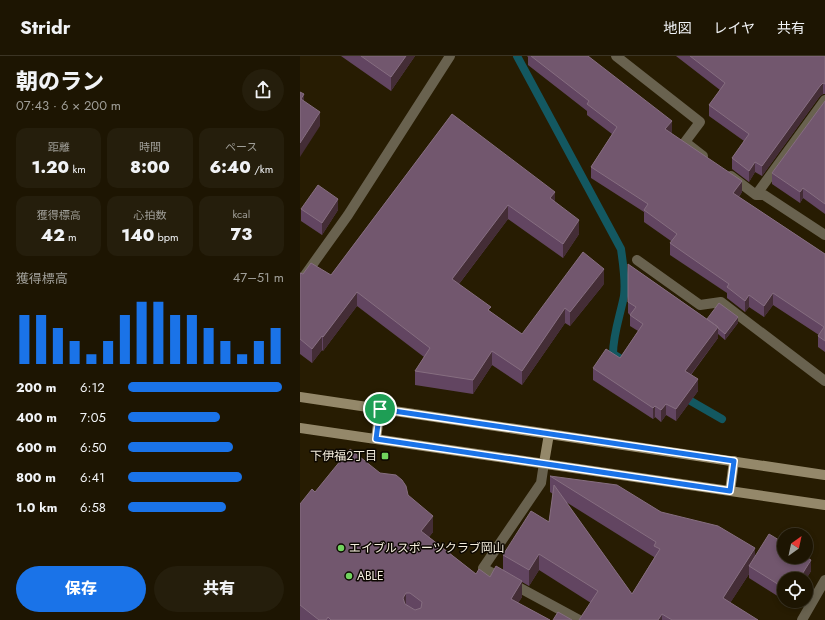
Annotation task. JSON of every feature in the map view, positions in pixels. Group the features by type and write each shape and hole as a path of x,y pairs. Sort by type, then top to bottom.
{"street":[{"path":"300,282 303,270 348,215 450,56"},
{"path":"616,56 700,122 685,142 709,160"},
{"path":"756,196 825,100"},
{"path":"721,169 756,196 764,195 825,235"},
{"path":"637,260 700,305 721,302 825,381"},
{"path":"300,397 825,475"},
{"path":"376,439 380,409"},
{"path":"300,428 825,505"},
{"path":"549,434 541,483 483,568 579,620"},
{"path":"730,491 734,461"},
{"path":"802,620 825,580"}],"building":[{"path":"361,56 406,56 391,77"},
{"path":"531,56 588,56 672,121 665,129 742,181 733,193 825,254 825,341 818,336 824,327 773,293 764,306 749,295 745,301 727,287 729,284 670,243 677,234 644,210 648,204 591,167 617,127 587,104 589,101"},
{"path":"690,56 825,56 825,84 823,83 820,86 762,166 755,162 749,171 732,158 749,134 709,105 725,83"},
{"path":"300,92 304,94 301,99 320,112 300,143"},
{"path":"825,101 825,204 803,188 800,192 772,173"},
{"path":"452,114 555,192 550,198 579,220 563,244 508,205 452,279 491,307 488,310 522,334 583,252 604,269 570,312 565,308 522,371 492,351 473,380 415,371 430,348 357,292 312,349 300,339 300,273 303,274 311,263 331,275"},
{"path":"318,185 338,199 322,223 301,209"},
{"path":"628,264 718,327 685,371 698,379 676,409 666,404 661,410 655,406 653,408 593,368 606,349 620,358 643,324 630,315 636,307 628,302"},
{"path":"719,303 738,317 725,334 707,319"},
{"path":"350,449 380,473 396,475 402,480 406,486 408,495 433,516 421,531 476,574 479,569 490,577 496,566 522,581 511,599 550,620 331,620 328,617 326,620 319,620 300,605 300,504 312,489 315,492","holes":["406,593 410,593 422,602 421,608 415,610 405,604 403,598"]},
{"path":"550,476 617,485 661,512 718,526 755,548 723,598 758,620 672,620 662,614 658,620 579,620 598,591 539,554 529,570 503,555 531,511 549,522 554,485 632,594 660,549 654,546 656,542"},
{"path":"769,534 777,539 777,564 808,564 803,572 777,572 777,584 749,566"},
{"path":"558,612 572,620 553,620"}],"waterway":[{"path":"517,56 621,249 625,290 613,347 613,354 621,359"},
{"path":"682,396 722,419"}],"place":[{"name":"下伊福2丁目","path":"385,456"},
{"name":"エイブルスポーツクラブ岡山","path":"341,548"},
{"name":"ABLE","path":"349,576"}],"route":[{"path":"380,409 734,461 730,491 376,439 380,409"}]}
